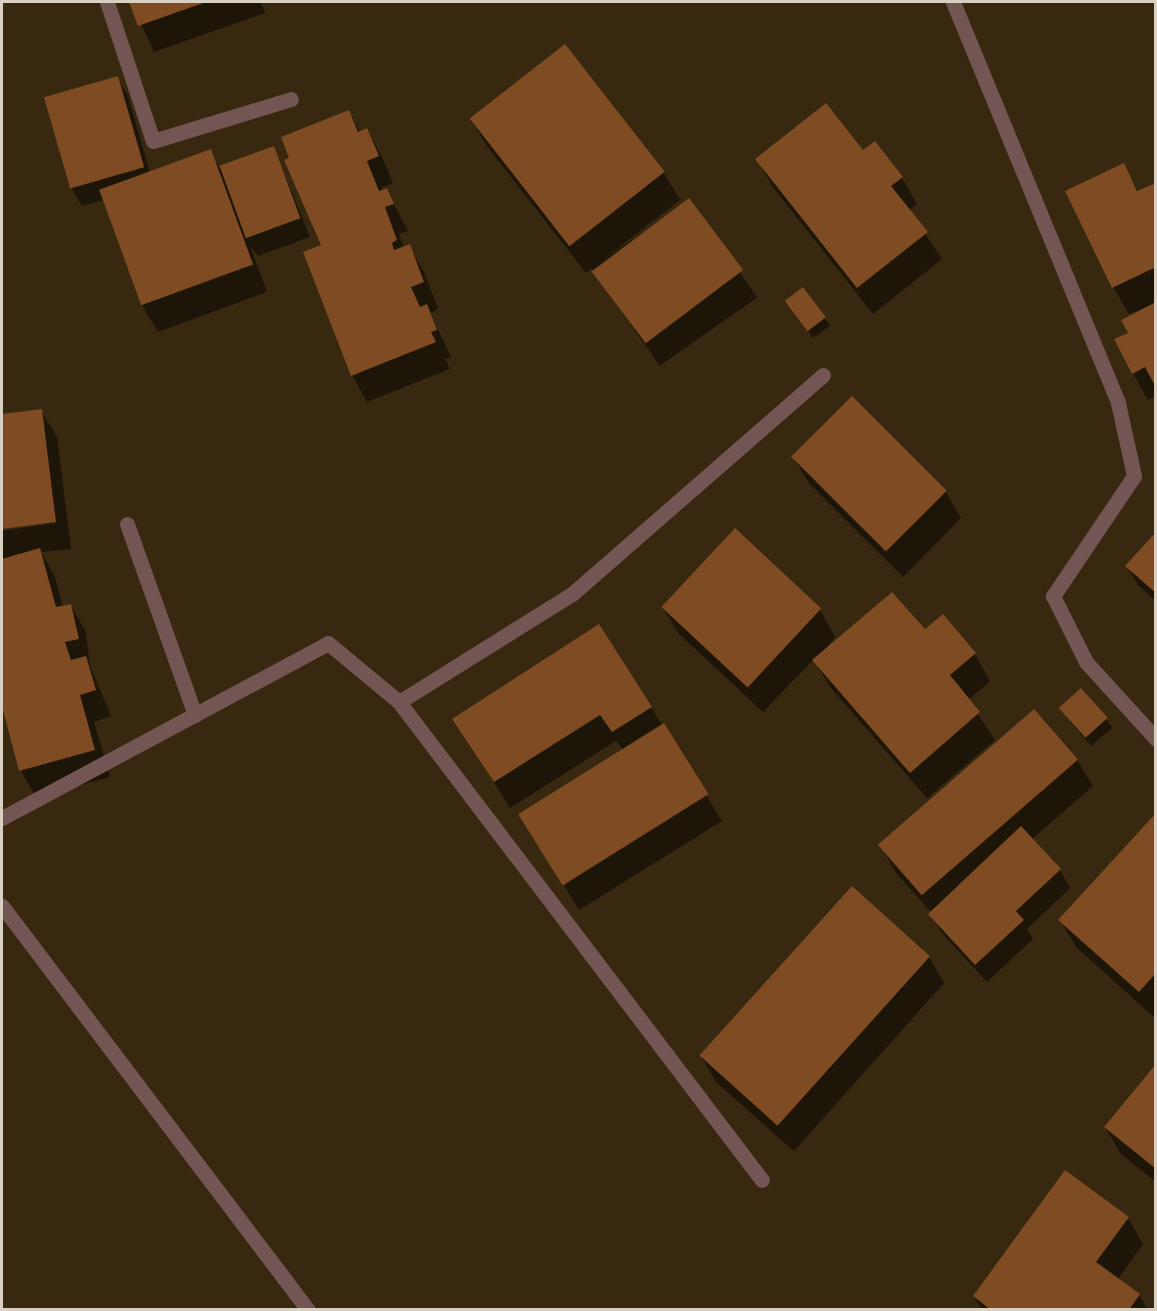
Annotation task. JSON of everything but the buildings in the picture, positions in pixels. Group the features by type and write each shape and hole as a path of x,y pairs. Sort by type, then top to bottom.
{"street":[{"path":"107,2 153,141 291,99"},
{"path":"953,2 1118,402 1134,476 1053,596 1086,662 1155,739"},
{"path":"399,702 572,594 823,375"},
{"path":"127,524 195,715"},
{"path":"2,818 328,643 399,702 762,1180"},
{"path":"2,906 308,1310"}]}
